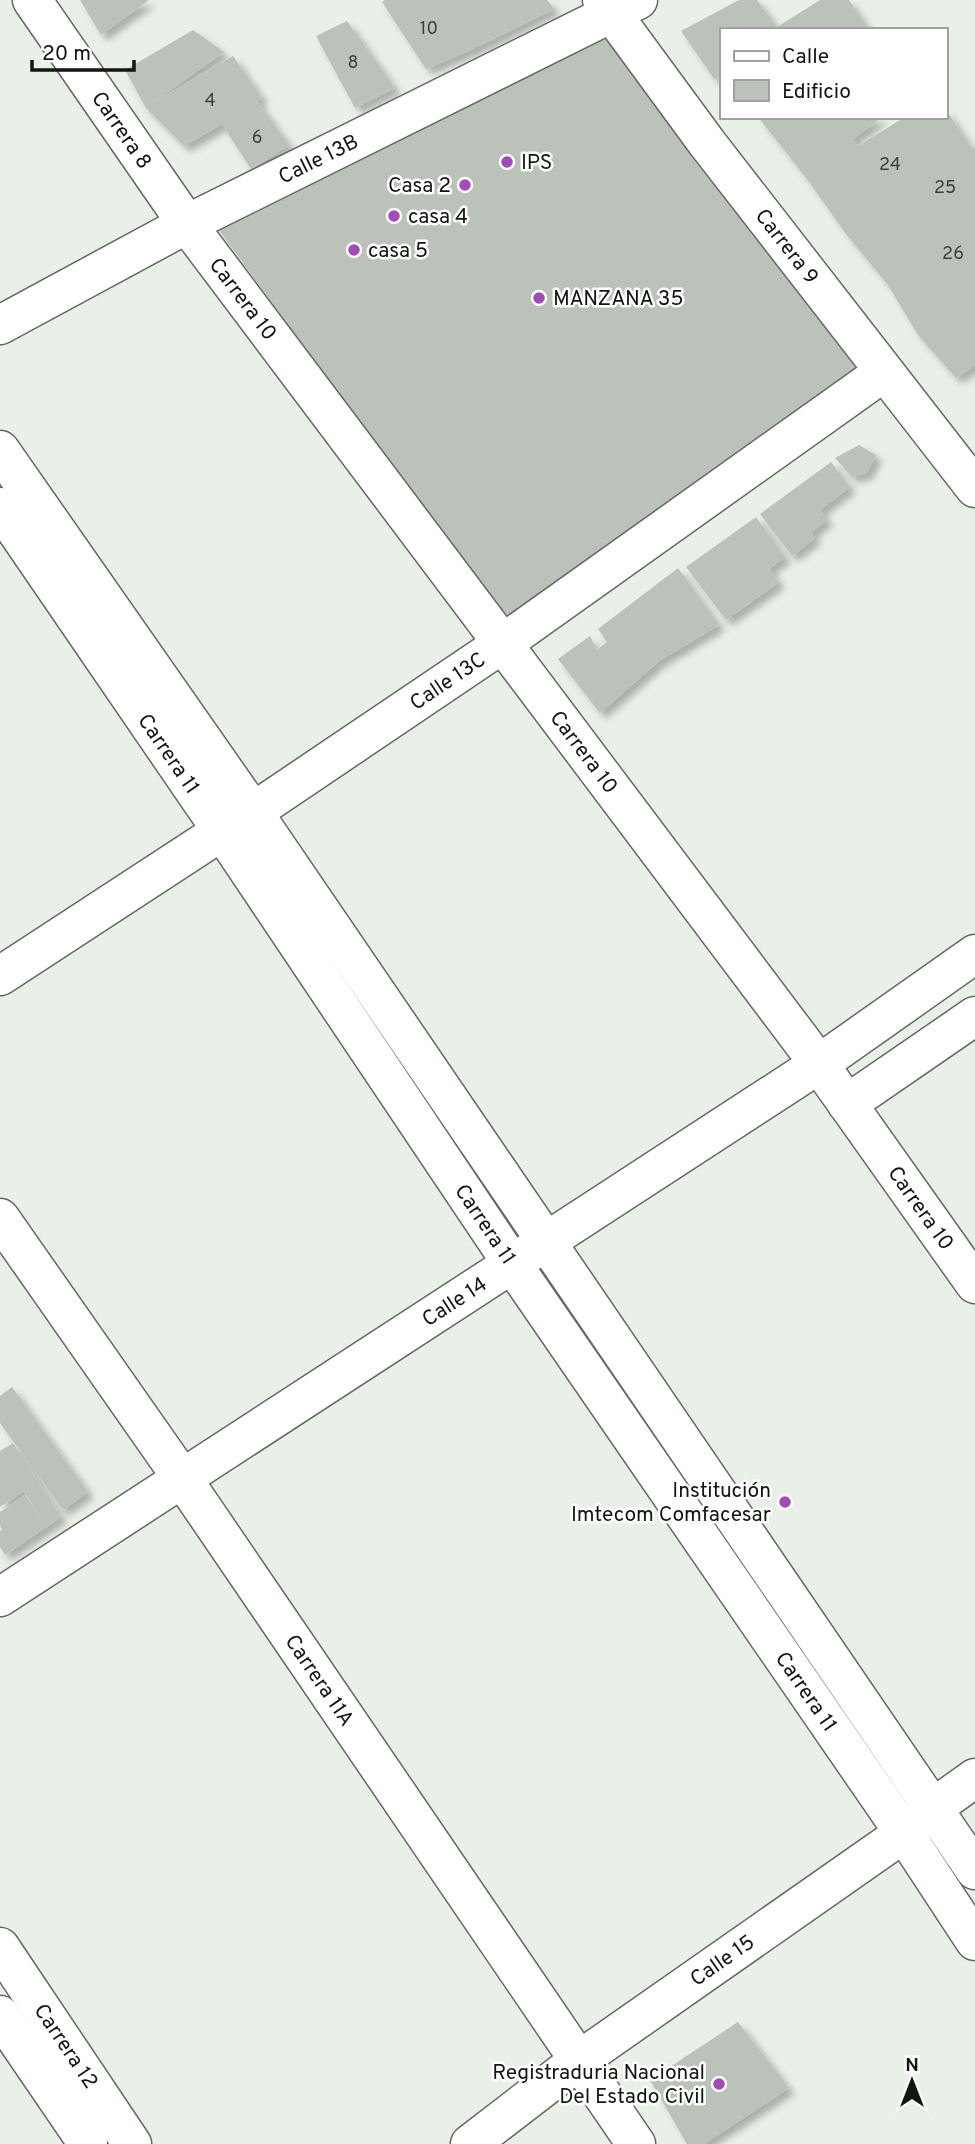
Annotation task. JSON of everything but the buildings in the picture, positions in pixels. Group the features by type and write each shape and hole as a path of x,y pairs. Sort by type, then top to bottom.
{"street":[{"name":"Carrera 8","path":"32,0 187,223"},
{"name":"Calle 13B","path":"0,325 187,223 618,4"},
{"name":"Carrera 9","path":"618,4 707,143 975,488"},
{"name":"Carrera 10","path":"187,223 818,1064 975,1284"},
{"name":"Calle 13C","path":"0,976 238,822 502,644 884,372"},
{"name":"Carrera 11","path":"0,450 238,822 513,1265 904,1833 975,1941"},
{"name":"Carrera 11","path":"0,507 238,822 548,1241 975,1870"},
{"name":"Calle 14","path":"0,1597 818,1064 975,954"},
{"path":"847,1104 975,1016"},
{"name":"Carrera 11A","path":"0,1217 182,1478 636,2144"},
{"path":"750,1608 783,1586"},
{"name":"Calle 15","path":"470,2144 578,2060 904,1833 975,1778"},
{"name":"Carrera 12","path":"0,1947 132,2144"},
{"name":"Carrera 12","path":"0,2015 88,2144"}],"place":[{"name":"IPS","path":"507,162"},
{"name":"Casa 2","path":"465,185"},
{"name":"casa 4","path":"394,216"},
{"name":"casa 5","path":"354,250"},
{"name":"MANZANA 35","path":"539,298"},
{"name":"Institución Imtecom Comfacesar","path":"785,1502"},
{"name":"Registraduria Nacional Del Estado Civil","path":"719,2084"}]}
